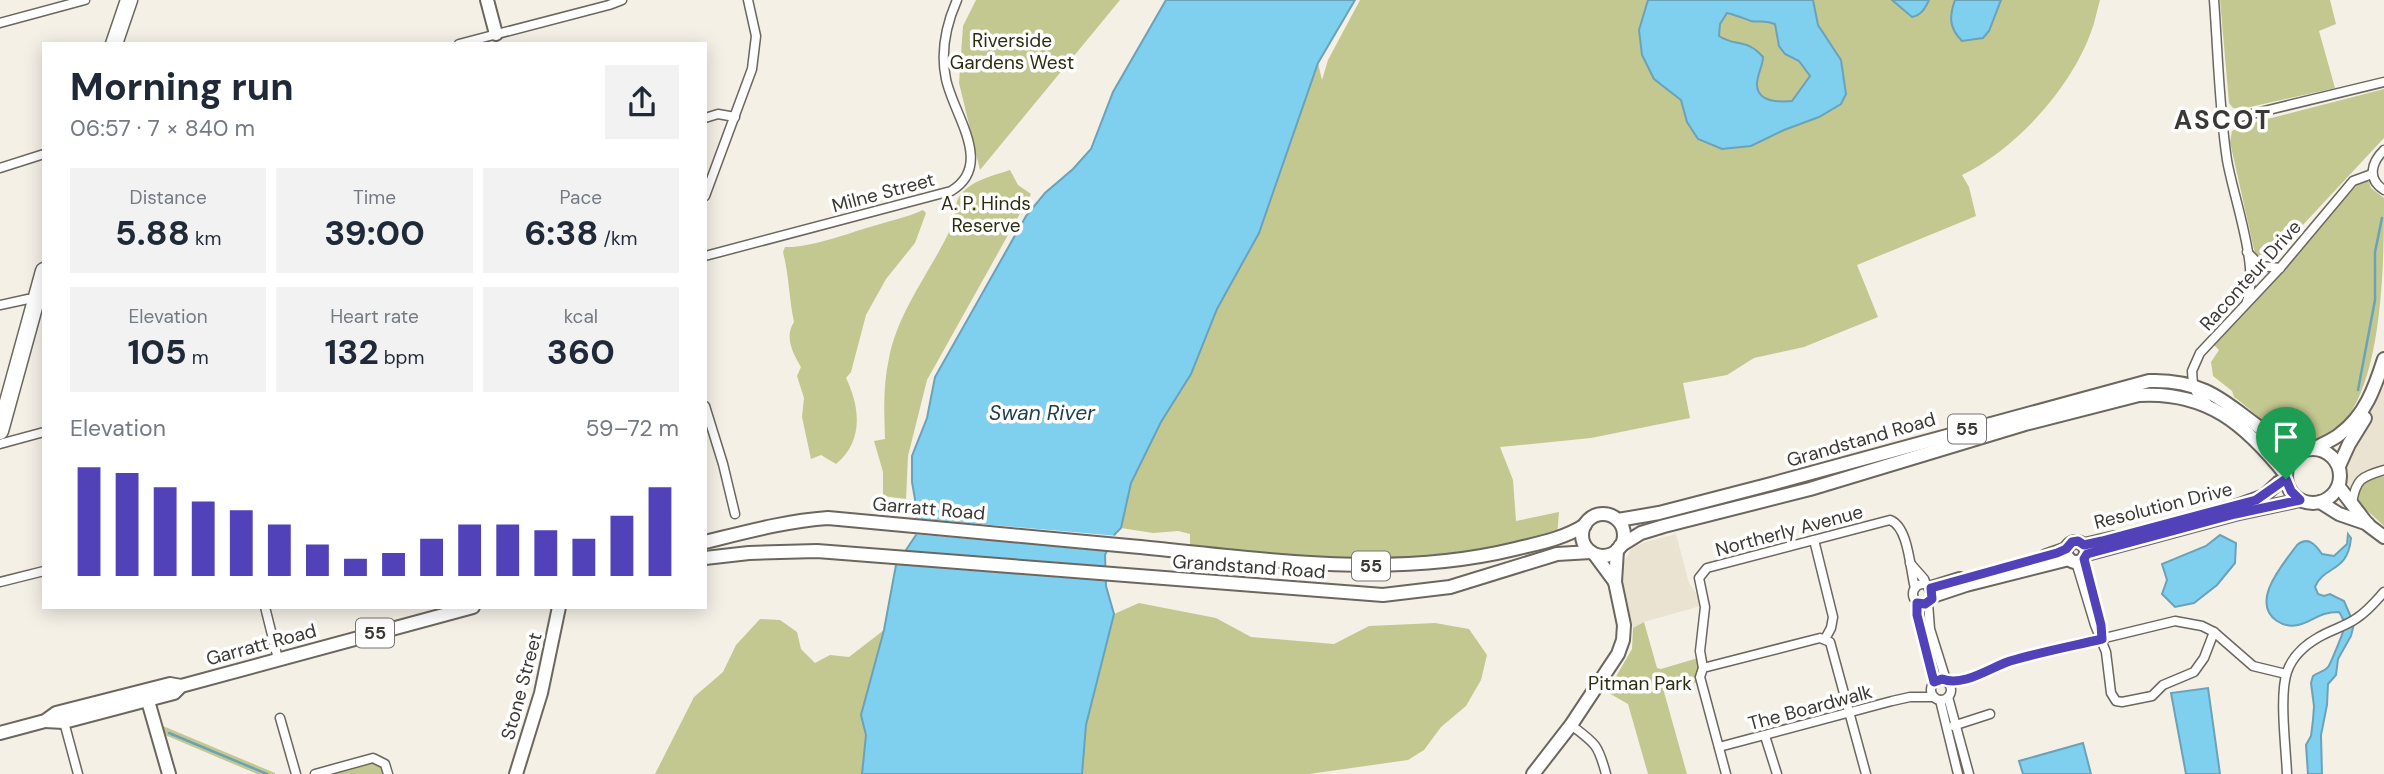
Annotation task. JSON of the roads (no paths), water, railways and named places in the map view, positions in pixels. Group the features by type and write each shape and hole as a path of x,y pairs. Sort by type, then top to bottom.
{"highway":[{"path":"115,42 129,0"},
{"path":"0,431 42,279"}],"main road":[{"path":"487,0 496,34"},
{"path":"2286,477 2291,460 2302,451 2316,448 2338,436 2354,422 2374,388 2384,359"},
{"path":"2339,466 2348,444 2369,412 2384,380"},
{"name":"Grandstand Road","path":"1618,520 1659,513 1758,487 2127,386 2161,381 2193,384 2239,409 2271,437 2302,451"},
{"name":"Grandstand Road","path":"1619,548 1641,533 1664,526 1823,485 2025,424 2138,395 2186,397 2216,410 2255,439 2286,477"},
{"path":"2300,500 2320,502 2334,494 2339,487 2339,466 2330,454 2316,448"},
{"name":"55","path":"2286,477 2291,491 2300,500"},
{"name":"Resolution Drive","path":"2078,555 2241,505 2264,496 2286,477"},
{"path":"2339,487 2368,525"},
{"name":"Resolution Drive","path":"1929,593 2235,514 2300,500"},
{"path":"2320,502 2339,514 2368,525 2384,537"},
{"name":"55","path":"1585,525 1593,517 1602,514 1618,520"},
{"name":"Garratt Road","path":"707,542 804,520 828,518 1152,548"},
{"path":"1533,774 1613,663 1623,640 1622,610 1615,582 1619,548 1624,533 1618,520"},
{"path":"1585,525 1583,540 1615,582"},
{"name":"Grandstand Road","path":"1152,548 1355,566 1418,565 1482,557 1557,538 1573,533 1585,525"},
{"name":"55","path":"1593,553 1607,555 1619,548"},
{"name":"Grandstand Road","path":"707,558 785,551 1383,595 1450,587 1557,554 1593,553"},
{"name":"Garratt Road","path":"45,721 56,713 170,684 181,686 465,609"},
{"name":"Stone Street","path":"516,774 541,693 559,609"},
{"name":"Garratt Road","path":"0,733 45,721 64,722 148,701 174,693 181,686"},
{"path":"148,701 169,774"}],"street":[{"path":"0,23 85,0"},
{"path":"466,42 622,0"},
{"path":"707,191 752,69 756,41 748,0"},
{"name":"Milne Street","path":"707,255 951,191 961,183 972,164 971,146 951,97 944,61 945,38 957,0"},
{"path":"2214,0 2227,160 2248,252 2251,286 2246,304"},
{"path":"2223,121 2384,82"},
{"path":"707,117 718,114 735,117"},
{"path":"2384,150 2373,165 2372,174 2376,185 2384,190"},
{"path":"0,168 42,155"},
{"name":"Raconteur Drive","path":"2193,384 2192,371 2196,359 2280,268 2353,181 2372,174"},
{"path":"2248,252 2261,266 2280,268"},
{"path":"0,305 37,299"},
{"path":"2193,384 2202,399 2216,410"},
{"path":"707,412 735,514"},
{"path":"0,444 42,433"},
{"path":"2352,503 2355,486 2360,480 2381,471"},
{"name":"Northerly Avenue","path":"1703,668 1700,651 1705,607 1699,578 1702,571 1884,521 1894,521 1902,530 1910,564 1915,588 1913,596 1917,603 1917,615 1933,684 1931,691 1943,697"},
{"path":"1814,540 1833,617 1825,639"},
{"path":"2078,555 2101,625 2111,694 2116,701 2152,696 2163,685 2194,672 2204,658 2214,632"},
{"name":"Northerly Avenue","path":"1910,564 1924,579 1929,593"},
{"path":"0,582 42,572"},
{"path":"1915,588 1929,593"},
{"path":"2287,774 2284,695 2286,674 2301,650 2316,638 2356,620 2384,592"},
{"path":"1917,603 1929,593"},
{"path":"1929,593 1930,629 1947,681 1943,697 1946,729 1958,774"},
{"path":"266,609 278,659"},
{"path":"1943,697 1972,677 2010,661 2175,621 2202,626 2214,632 2253,666 2286,674"},
{"path":"1726,774 1700,677 1703,668 1820,638 1830,642 1866,774"},
{"path":"1947,681 1972,677"},
{"name":"The Boardwalk","path":"1719,747 1910,697 1933,684 1947,681"},
{"name":"The Boardwalk","path":"1910,697 1943,697"},
{"path":"1943,697 1956,726 1969,774"},
{"path":"1946,729 1990,714"},
{"path":"280,718 296,774"},
{"path":"64,722 78,774"},
{"path":"1570,725 1596,744 1606,774"},
{"path":"1765,736 1777,774"},
{"path":"315,774 373,758 385,764 388,774"},
{"path":"1955,761 1965,758"}],"water":[{"name":"Swan River","path":"1166,0 1355,0 1318,63 1259,233 1217,309 1191,374 1161,422 1131,483 1121,528 1115,534 1105,555 1106,586 1114,614 1086,725 1082,774 862,774 866,735 861,715 884,630 896,565 916,535 912,456 927,418 935,377 1026,216 1045,193 1091,149 1113,92"},
{"path":"1648,0 1813,0 1818,25 1841,60 1846,94 1841,104 1819,117 1751,146 1722,149 1698,139 1687,122 1681,100 1654,79 1642,55 1639,30","holes":["1727,13 1751,21 1775,24 1779,46 1785,54 1799,61 1810,76 1792,101 1771,100 1759,92 1757,83 1763,57 1752,47 1719,36 1720,24"]},
{"path":"1892,0 1929,0 1921,13 1912,17"},
{"path":"1955,0 2001,0 1989,31 1983,38 1962,41 1958,36 1951,22"},
{"path":"2348,534 2351,538 2345,557 2319,580 2315,587 2318,594 2330,594 2344,601 2354,624 2351,636 2338,659 2336,675 2328,684 2321,735 2322,774 2308,774 2306,745 2311,736 2314,706 2311,683 2313,676 2329,665 2344,622 2339,612 2326,613 2298,625 2284,625 2269,613 2266,604 2272,583 2297,545 2308,541 2322,554 2334,556 2347,544"},
{"path":"2220,535 2236,543 2235,563 2217,585 2194,603 2175,607 2162,594 2167,580 2162,564 2206,546"},
{"path":"2208,688 2220,774 2186,774 2171,693"},
{"path":"2083,743 2091,774 2023,774 2019,761"}],"waterway":[{"path":"2358,390 2375,300 2375,252 2382,218"},
{"path":"169,733 267,774"}],"district":[{"name":"ASCOT","path":"2223,120"}],"park label":[{"name":"Riverside Gardens West","path":"1012,51"},
{"name":"A. P. Hinds Reserve","path":"986,214"},
{"name":"Pitman Park","path":"1640,683"}]}
